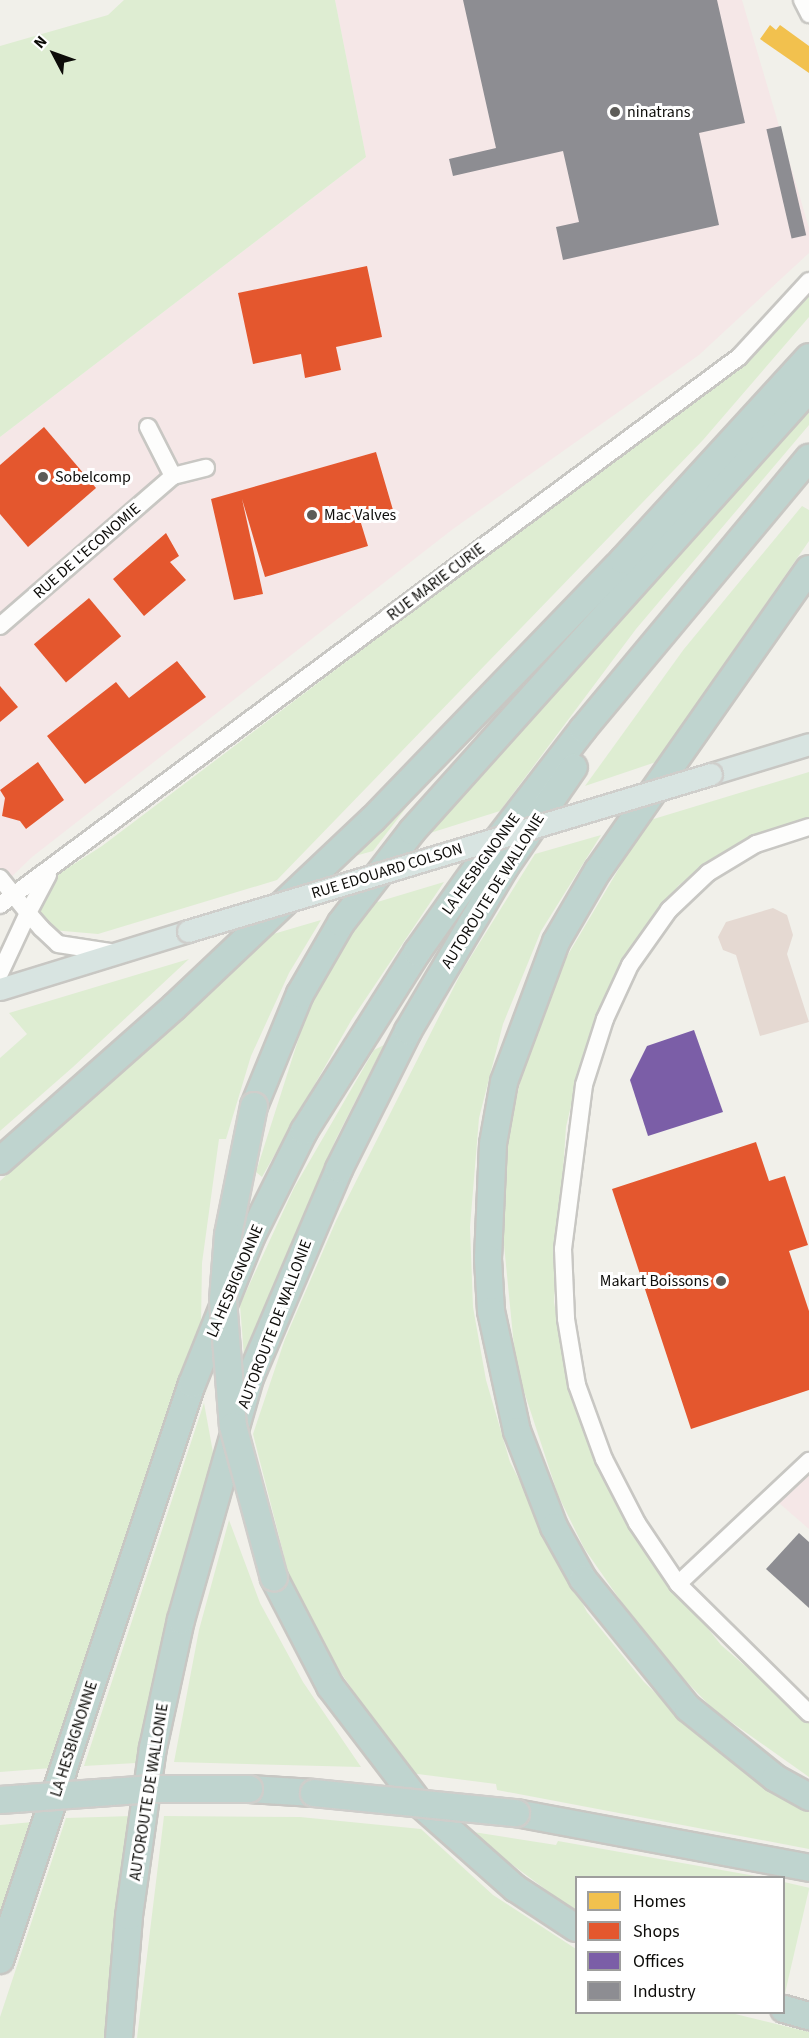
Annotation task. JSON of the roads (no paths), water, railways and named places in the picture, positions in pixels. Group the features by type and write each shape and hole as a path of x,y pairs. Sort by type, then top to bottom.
{"highway":[{"path":"0,1161 174,1007 373,819 809,357"},
{"path":"575,1927 479,1858 413,1795 330,1686 274,1578 233,1426 223,1300 228,1235 254,1107 300,994 341,923 412,831 809,389"},
{"path":"624,681 809,458"},
{"path":"809,569 598,870 556,942 504,1082 493,1144 488,1259 491,1311 517,1431 554,1527 583,1579 688,1708 728,1743 809,1797"},
{"name":"LA HESBIGNONNE","path":"0,1960 189,1395 251,1237 304,1131 417,952 486,855 624,681"},
{"name":"AUTOROUTE DE WALLONIE","path":"119,2038 129,1916 153,1748 181,1620 250,1378 339,1169 408,1031 505,867 594,739 624,681"},
{"path":"0,1800 153,1789 249,1789 314,1793 516,1813 809,1868"},
{"path":"785,2010 809,2016"}],"main road":[{"name":"RUE EDOUARD COLSON","path":"0,989 809,744"}],"street":[{"path":"802,0 809,14"},
{"name":"RUE MARIE CURIE","path":"6,899 52,870 739,357 809,281"},
{"path":"148,427 173,476"},
{"name":"RUE DE L'ECONOMIE","path":"0,626 173,476 206,468"},
{"path":"809,827 756,844 708,873 669,910 630,965 605,1019 584,1085 570,1159 563,1249 566,1319 577,1385 604,1459 678,1584 809,1713"},
{"path":"0,973 28,913 52,870"},
{"path":"0,878 6,899 28,913 58,944 116,953"},
{"path":"678,1584 809,1461"}],"place":[{"name":"ninatrans","path":"615,112"},
{"name":"Sobelcomp","path":"43,477"},
{"name":"Mac Valves","path":"312,515"},
{"name":"Makart Boissons","path":"721,1281"}]}
